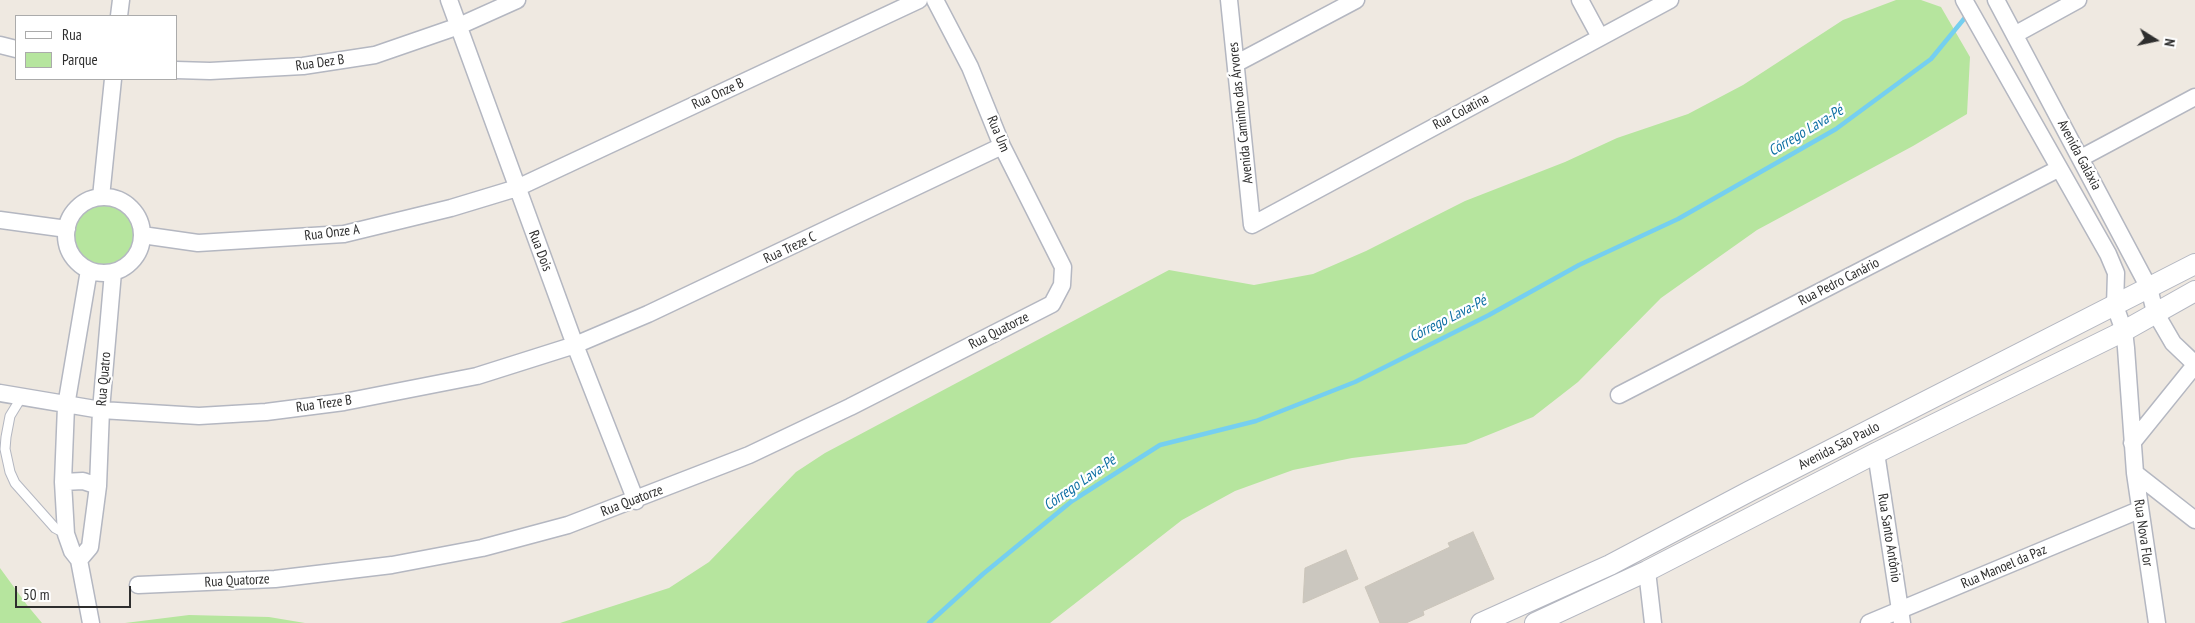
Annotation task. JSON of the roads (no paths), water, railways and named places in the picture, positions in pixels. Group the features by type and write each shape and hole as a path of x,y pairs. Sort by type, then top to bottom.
{"street":[{"path":"119,15 121,0"},
{"name":"Rua Dois","path":"449,0 575,345 636,500"},
{"name":"Rua Dez B","path":"178,70 210,71 303,66 375,54 459,26 517,0"},
{"name":"Rua Onze B","path":"517,188 919,0"},
{"name":"Rua Um","path":"935,0 970,67 1002,146 1063,266"},
{"name":"Avenida Caminho das Árvores","path":"1229,0 1237,62 1252,225"},
{"path":"1237,62 1356,0"},
{"path":"1580,0 1600,37"},
{"name":"Rua Colatina","path":"1252,225 1670,0"},
{"name":"Avenida Galáxia","path":"1964,0 2058,169 2108,254 2116,273 2114,306"},
{"name":"Avenida Galáxia","path":"1996,0 2016,34 2149,288 2155,312 2173,343 2195,365"},
{"path":"2016,34 2078,0"},
{"path":"0,45 15,48"},
{"path":"101,197 113,80"},
{"path":"2081,158 2195,97"},
{"name":"Rua Treze C","path":"575,345 816,236 1002,146"},
{"name":"Rua Pedro Canário","path":"1619,396 2058,169"},
{"name":"Rua Onze A","path":"142,235 198,243 344,234 451,208 517,188"},
{"path":"101,197 114,198 130,207 140,223 142,235 140,248 134,259 125,267 114,272 101,273 89,270 78,263 70,253 67,241 67,229 71,216 89,200 101,197"},
{"path":"0,220 67,229"},
{"name":"Avenida São Paulo","path":"1481,623 1610,565 1750,491 2195,264"},
{"name":"Rua Quatorze","path":"138,585 275,579 392,565 482,548 568,525 636,500 757,451 1052,304 1062,285 1063,266"},
{"path":"89,270 66,406 63,482 66,534 72,551 79,560 91,623"},
{"name":"Rua Quatro","path":"79,560 90,547 98,486 101,410 114,272"},
{"name":"Avenida São Paulo","path":"1534,623 1647,571 1876,453 2124,331 2195,291"},
{"name":"Rua Nova Flor","path":"2114,306 2124,331 2135,473 2157,623"},
{"name":"Rua Treze B","path":"0,394 66,406 101,410 199,416 266,412 344,402 478,376 575,345"},
{"path":"2132,444 2195,365"},
{"name":"Rua Santo Antônio","path":"1876,453 1901,617"},
{"path":"2135,473 2195,520"},
{"path":"63,482 83,480 98,486"},
{"name":"Rua Manoel da Paz","path":"1869,623 1901,617 2140,510"},
{"path":"1647,571 1653,623"}],"lane":[{"path":"21,398 10,416 6,438 6,455 10,472 15,483 55,528 66,534"}],"waterway":[{"name":"Córrego Lava-Pé","path":"929,623 983,574 1072,501 1160,445 1256,421 1355,382 1489,315 1579,265 1678,219 1836,129 1931,59 1968,14"}]}
